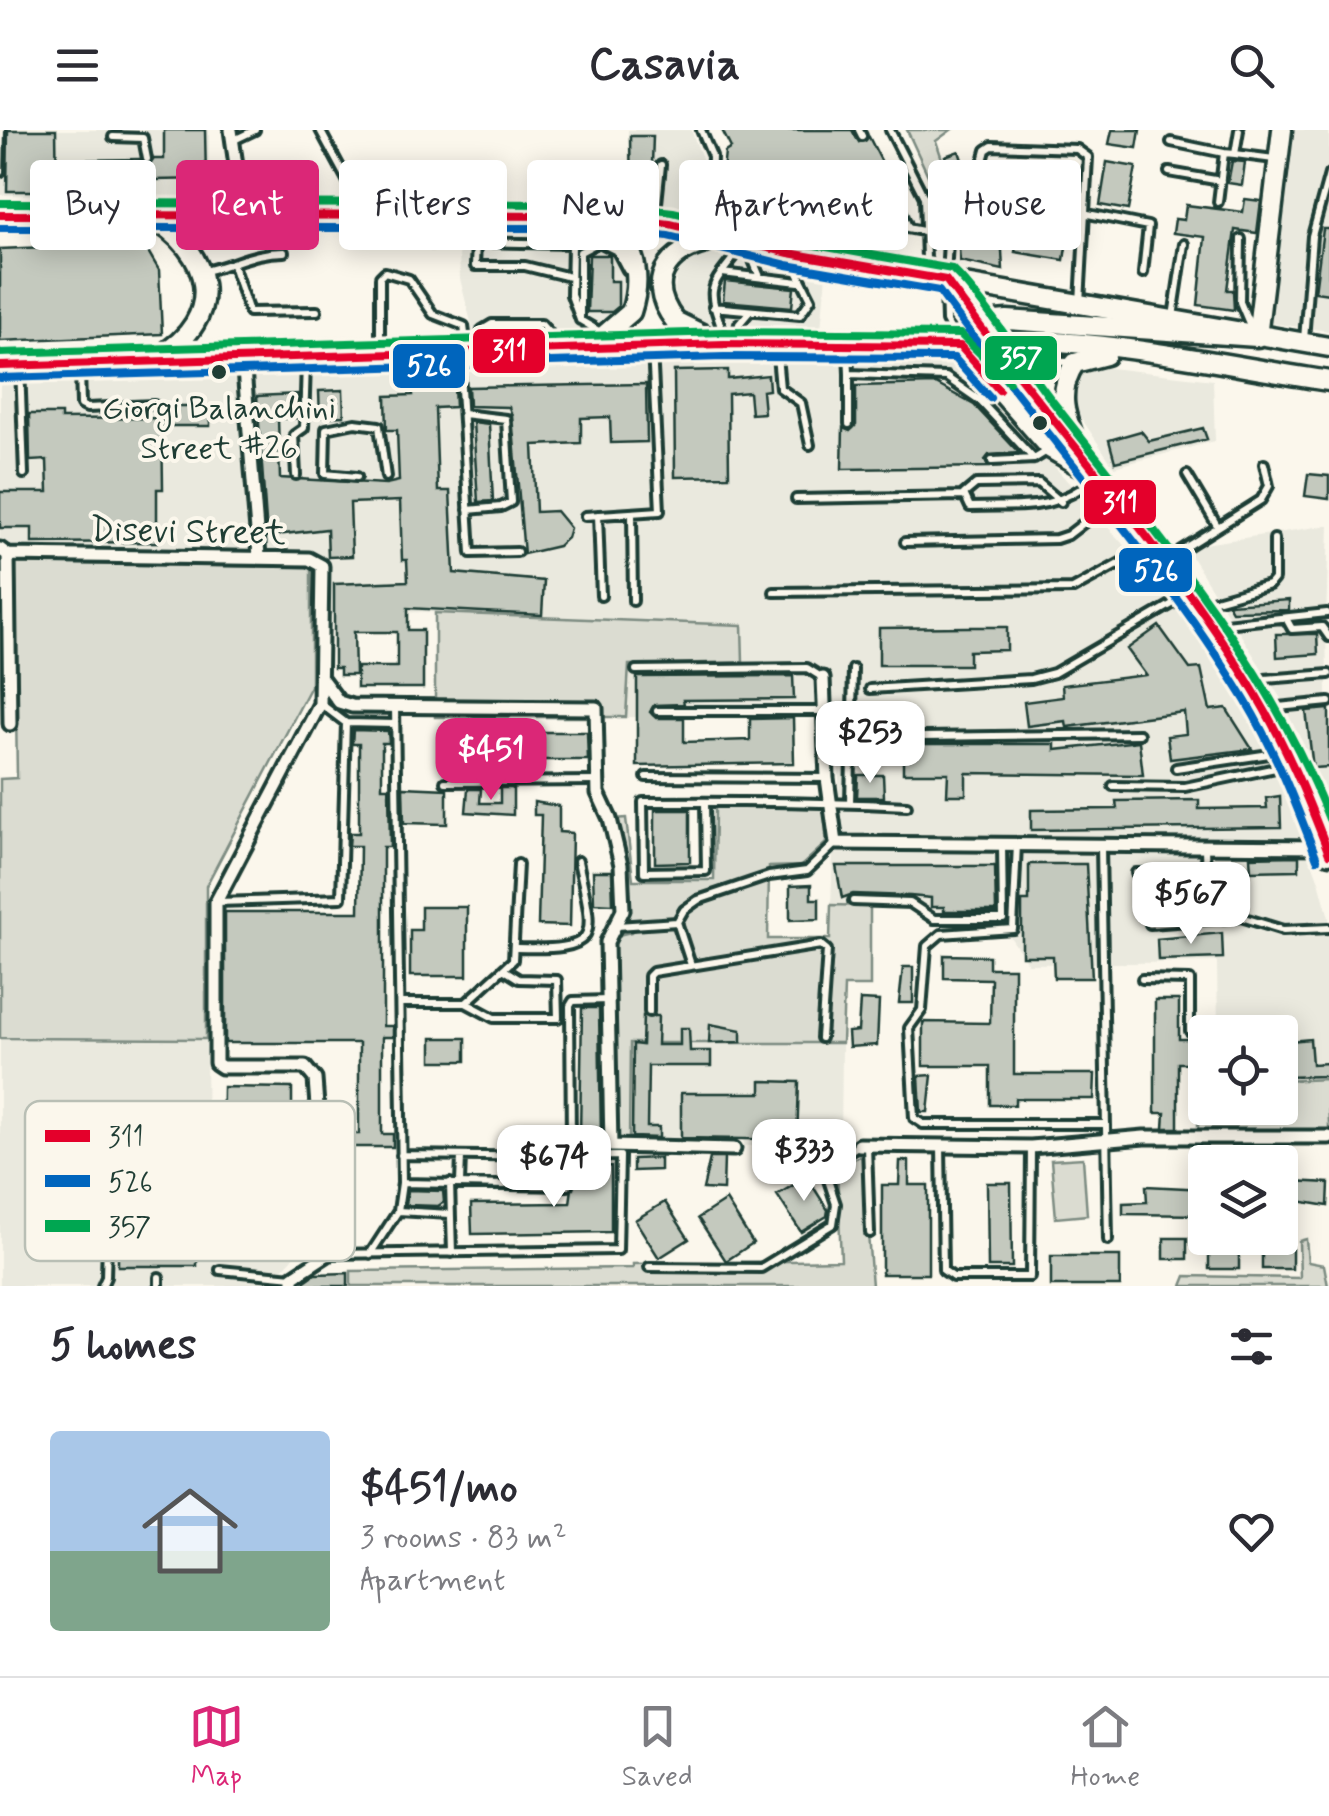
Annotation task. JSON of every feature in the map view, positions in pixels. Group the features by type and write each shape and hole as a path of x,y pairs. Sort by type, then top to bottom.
{"main road":[{"path":"1257,337 1282,130"},
{"path":"0,216 30,216"},
{"path":"153,360 177,346 192,327 202,301 203,272 188,246 156,223"},
{"path":"589,348 624,321 634,303 636,263 629,250"},
{"path":"683,250 665,269 662,289 675,322 728,344"},
{"path":"779,250 1329,348"},
{"path":"941,280 1215,626 1267,708 1292,757 1328,851"},
{"path":"960,346 964,329 974,323 1007,320 1257,337"},
{"path":"0,366 728,344 960,346 988,340 1132,352 1329,381"},
{"path":"960,346 1048,444 1094,475"},
{"path":"1080,453 1062,399 1066,376 1075,362 1132,352"}],"street":[{"path":"232,135 235,160"},
{"path":"243,356 260,556"},
{"path":"4,552 10,724"},
{"name":"Disevi Street","path":"4,552 309,559 322,566 320,678"},
{"path":"315,1101 313,1073 305,1068 222,1067 214,1056 216,902 320,704 320,678"},
{"path":"320,678 339,702 395,706 591,706 598,712 597,781 621,865 623,910 607,942 610,1146 734,1149"},
{"path":"824,678 827,778 836,843 1328,851"},
{"path":"863,1145 1031,1147 1106,1139 1329,1137"},
{"path":"293,1282 319,1261"}],"lane":[{"path":"0,172 1,130"},
{"path":"232,135 255,130"},
{"path":"320,130 339,165"},
{"path":"701,130 712,160"},
{"path":"890,130 924,197 922,231 926,259 941,280"},
{"path":"1236,154 1239,130"},
{"path":"113,136 143,138 146,159"},
{"path":"1171,142 1279,160"},
{"path":"1075,362 1003,360 960,346 946,321 941,280 950,206 974,195 986,150 992,146 1082,152 1088,157 1088,214 1080,303"},
{"path":"1218,202 1224,153"},
{"path":"659,190 662,165"},
{"path":"1168,172 1220,180"},
{"path":"1304,344 1312,236 1329,174"},
{"path":"1088,214 1148,226 1144,273"},
{"path":"909,228 922,231"},
{"path":"1241,239 1240,302 1257,337"},
{"path":"527,243 476,242 476,266 525,266 570,277"},
{"path":"580,320 580,252 599,242 617,251 627,268 624,321"},
{"path":"1172,318 1184,244"},
{"path":"572,250 570,277 580,320 606,335"},
{"path":"728,344 712,307 710,288 734,250"},
{"path":"744,250 760,277"},
{"path":"203,272 234,265 246,256 284,252"},
{"path":"788,252 799,282"},
{"path":"234,265 248,312 318,311"},
{"path":"380,336 380,277 385,272 409,279 434,314 464,326 469,350 463,414 471,552 517,552"},
{"path":"712,307 800,315 810,298 808,286 799,282 722,274"},
{"path":"728,344 750,311"},
{"path":"469,350 492,324 542,324 549,332 550,349"},
{"path":"776,344 780,388 801,404 810,445"},
{"path":"848,344 849,424"},
{"path":"585,516 660,511 652,346"},
{"path":"296,474 294,435 304,428 306,355"},
{"path":"80,362 81,405 154,405"},
{"path":"20,365 24,474"},
{"path":"848,374 946,377 979,400 1029,457"},
{"path":"463,414 506,419 511,502 468,510"},
{"path":"357,477 324,474 326,429 356,423 379,426 386,477"},
{"path":"992,461 1029,457 1048,444"},
{"path":"774,592 1074,589 1218,528 1267,494 1264,464"},
{"path":"1062,502 1039,483 976,484 966,488 964,496 970,507 1062,502 1094,475"},
{"path":"1187,476 1218,528"},
{"path":"796,499 964,496"},
{"path":"905,542 1056,539 1115,499"},
{"path":"632,513 634,601"},
{"path":"598,515 601,596"},
{"path":"870,689 1031,679 1054,674 1195,599 1269,585 1274,579 1274,539"},
{"path":"1215,626 1328,613"},
{"path":"1288,620 1292,629 1322,627 1329,637"},
{"path":"636,670 807,668 824,678"},
{"path":"850,804 852,669"},
{"path":"1250,680 1329,674"},
{"path":"1267,708 1329,702"},
{"path":"320,704 346,723 396,724"},
{"path":"370,1254 398,1210 402,1182 395,706"},
{"path":"656,711 824,711"},
{"path":"216,902 341,898 346,723"},
{"path":"852,738 1139,734"},
{"path":"1176,768 1292,757"},
{"path":"1114,786 1185,787 1292,757"},
{"path":"646,777 827,778"},
{"path":"445,782 597,781"},
{"path":"705,802 706,871 644,872 643,802 705,802 832,803 907,806"},
{"path":"690,966 678,922 684,910 698,900 769,876 807,871 836,843"},
{"path":"853,902 910,902 934,919 1003,920 1002,844"},
{"path":"1016,844 1012,930 941,934 927,946 922,1010 908,1028 914,1118 923,1124 1106,1124"},
{"path":"1101,845 1108,1240"},
{"path":"1205,846 1209,887 1232,892 1241,917"},
{"path":"517,948 566,950 582,942 591,925 578,862"},
{"path":"466,1003 503,969 517,948 518,864"},
{"path":"1136,873 1206,873"},
{"path":"1150,924 1241,917 1282,930 1329,928"},
{"path":"616,925 624,929 678,922"},
{"path":"649,1012 649,976 821,945 827,950 821,1038"},
{"path":"400,1004 466,1003 494,1018 558,1018 557,980 519,979 503,969"},
{"path":"1142,979 1190,980 1190,1015"},
{"path":"608,1000 573,1001 570,1006 571,1142 610,1146"},
{"path":"790,1172 824,1168 863,1145 870,1233"},
{"path":"941,1147 943,1270 953,1276 1030,1282 1031,1147"},
{"path":"355,1254 618,1250 620,1156 402,1155"},
{"path":"460,1183 462,1156"},
{"path":"402,1182 568,1186 568,1157"},
{"path":"649,1267 768,1266 832,1224 836,1204 824,1168"},
{"path":"450,1183 452,1253"},
{"path":"398,1210 450,1214"},
{"path":"102,1286 106,1261"},
{"path":"220,1270 293,1282"}],"shaded area":[{"path":"0,130 209,130 209,160 176,160 176,196 156,196 156,160 30,160 30,195 0,195"},
{"path":"628,130 691,130 703,160 679,160 679,208 659,206 659,160 628,160"},
{"path":"907,130 951,130 936,141 942,160 928,160 928,176"},
{"path":"1292,130 1329,130 1329,331 1269,323"},
{"path":"507,230 527,230 527,250 620,250 631,265 629,306 604,332 474,334 460,279 459,252 430,250 507,250"},
{"path":"707,251 826,274 821,330 715,331 688,319 674,297 677,272 685,260"},
{"path":"723,357 931,358 955,363 979,381 1182,611 1271,751 1329,918 1329,1105 1327,1079 1298,1080 1298,1015 1218,1015 1217,962 1028,964 1003,926 931,924 910,906 831,905 833,853 840,852 838,715 626,717 629,665 742,662 653,621 423,612 326,615 326,566 321,557 309,553 0,550 0,383 374,364"},
{"path":"1094,366 1213,380 1215,441 1114,467 1073,406 1075,378 1081,369"},
{"path":"1329,525 1329,810 1283,702 1188,551 1198,545"},
{"path":"14,563 311,567 311,686 206,886 206,1039 0,1038 0,779 17,778"},
{"path":"435,613 742,625 743,662 629,665 626,717 435,717"},
{"path":"715,807 826,808 826,843 801,866 769,867 768,939 830,939 831,905 870,906 870,986 844,986 842,1043 630,1043 629,1140 616,1140 614,936 631,932 615,819 626,818 633,880 714,880"},
{"path":"0,1038 206,1039 206,1101 25,1101 25,1261 290,1261 280,1272 280,1286 0,1286"},
{"path":"629,1043 842,1043 841,1147 744,1146 743,1139 629,1140"},
{"path":"1328,1079 1329,1130 1198,1129 1198,1125 1298,1125 1298,1080"},
{"path":"862,1155 872,1286 351,1286 351,1271 633,1268 633,1264 841,1260 837,1167"},
{"path":"1083,1158 1087,1215 1056,1218 1051,1160"},
{"path":"1306,1239 1308,1262 1324,1265 1328,1286 1182,1286 1186,1276 1300,1278 1299,1241"}],"building":[{"path":"8,130 56,130 56,160 30,160 30,191 7,191"},
{"path":"164,130 205,130 206,160 176,160 176,180 156,180 153,160 164,159"},
{"path":"722,130 852,130 859,142 869,137 881,160 724,160 725,152 731,148"},
{"path":"1112,130 1140,130 1137,148 1109,144"},
{"path":"630,136 653,136 652,160 630,160"},
{"path":"959,151 962,160 946,160 945,156"},
{"path":"1232,161 1245,162 1242,185 1228,183"},
{"path":"1107,162 1136,167 1128,210 1100,205"},
{"path":"1245,199 1261,201 1257,233 1235,230 1227,290 1233,290 1234,310 1198,305 1205,237 1173,233 1175,219 1184,220 1186,205 1243,212"},
{"path":"1323,229 1329,229 1329,294 1315,292"},
{"path":"0,249 147,250 159,270 162,334 0,341"},
{"path":"959,250 1002,250 1003,270 960,261"},
{"path":"1015,250 1066,250 1064,260"},
{"path":"589,255 610,255 610,281 618,281 618,307 612,312 587,312"},
{"path":"725,281 794,288 792,307 723,301"},
{"path":"728,370 728,379 768,375 769,390 762,391 764,413 751,414 749,392 728,394 729,476 675,477 674,371"},
{"path":"646,384 647,442 611,443 610,417 581,418 581,443 533,445 536,512 556,511 570,528 567,538 558,546 524,554 509,407 469,406 468,387"},
{"path":"936,384 974,405 1019,453 989,455 985,460 989,467 842,469 843,428 850,431 856,425 856,386"},
{"path":"454,386 455,407 435,408 438,491 450,491 454,573 544,581 542,615 408,608 408,630 423,630 423,688 357,688 357,667 397,667 397,632 354,632 355,675 340,675 340,668 334,668 334,584 408,581 407,560 402,560 400,501 350,503 352,556 328,557 327,529 267,536 257,396 298,394 297,418 278,419 280,478 386,484 399,481 397,430 387,430 386,396 413,395 412,388"},
{"path":"343,390 344,416 320,417 319,391"},
{"path":"164,406 210,406 210,426 164,426"},
{"path":"29,414 61,414 61,419 162,418 163,489 157,489 157,542 32,543 32,528 0,528 0,492 48,492 47,460 30,461"},
{"path":"473,422 489,424 493,501 478,502"},
{"path":"1203,428 1207,439 1115,462 1109,440 1141,431 1149,441"},
{"path":"1308,474 1329,476 1329,499 1305,496"},
{"path":"1289,600 1289,610 1232,611 1228,604"},
{"path":"1159,626 1190,669 1201,668 1210,710 1226,708 1252,749 1170,759 1167,736 1186,734 1184,712 1067,727 1066,721 1027,726 1024,702 1063,697 1062,685 1146,675 1127,649"},
{"path":"1007,627 1007,650 969,651 969,665 879,665 879,628"},
{"path":"1276,634 1317,634 1318,654 1277,657"},
{"path":"793,676 794,699 683,700 684,704 654,705 650,712 656,718 684,718 684,742 750,740 750,719 793,718 794,763 637,766 637,677"},
{"path":"1329,709 1329,767 1313,768 1306,711"},
{"path":"353,730 388,731 389,743 382,743 382,787 389,787 390,847 383,847 383,1026 393,1026 393,1037 382,1037 382,1134 393,1134 393,1147 355,1147 355,1134 359,1134 359,1043 225,1043 225,912 359,912 360,846 349,846 350,833 359,833 359,744 352,744"},
{"path":"454,732 486,732 484,760 454,760"},
{"path":"500,732 587,732 588,760 500,760"},
{"path":"1139,741 1143,775 966,773 966,795 947,795 948,773 903,773 903,744 1055,744 1055,750"},
{"path":"858,775 883,775 884,797 857,797"},
{"path":"403,787 447,789 447,824 404,823"},
{"path":"500,788 513,788 513,815 466,812 468,789 481,789 480,803 500,803"},
{"path":"1280,796 1281,827 1031,830 1031,810 1117,809 1116,801 1199,800 1199,809 1267,808 1266,798"},
{"path":"534,802 559,806 559,832 572,833 570,926 538,925 541,815 534,815"},
{"path":"655,810 690,810 690,862 655,863"},
{"path":"1299,856 1299,870 1251,871 1250,857"},
{"path":"1029,864 1086,864 1092,978 1054,978 1053,956 1022,956 1022,901 1029,901"},
{"path":"836,866 995,866 996,911 944,911 944,907 931,907 931,898 910,896 853,894 842,898"},
{"path":"593,871 612,871 613,904 594,903"},
{"path":"811,885 811,899 819,899 819,919 790,920 790,886"},
{"path":"421,907 467,907 467,976 410,976 410,930 421,930"},
{"path":"1222,933 1223,958 1158,960 1157,939"},
{"path":"944,955 989,956 989,968 1014,968 1014,1074 1095,1074 1094,1099 1015,1099 1015,1105 990,1105 990,1066 923,1066 923,1022 990,1023 991,979 944,978"},
{"path":"903,967 913,967 913,1003 899,1003"},
{"path":"860,1000 879,1001 877,1045 849,1047 848,1032 858,1031"},
{"path":"1155,1000 1179,1000 1179,1039 1188,1039 1188,1063 1178,1063 1178,1128 1164,1128 1165,1113 1155,1113"},
{"path":"582,1008 599,1008 601,1139 580,1138"},
{"path":"643,1016 658,1016 657,1045 680,1045 680,1028 689,1028 690,1051 711,1051 711,1066 648,1066 647,1127 659,1127 659,1138 632,1137 633,1044 642,1045"},
{"path":"710,1024 741,1030 741,1042 709,1043"},
{"path":"432,1038 466,1038 466,1061 432,1061"},
{"path":"1310,1039 1312,1064 1328,1063 1329,1076 1298,1077 1298,1040"},
{"path":"932,1075 928,1112 921,1112 919,1076"},
{"path":"761,1081 799,1082 797,1140 681,1138 681,1093 761,1093"},
{"path":"223,1087 292,1088 292,1101 223,1101"},
{"path":"660,1158 660,1170 633,1171 633,1159"},
{"path":"710,1158 724,1158 723,1190 703,1189"},
{"path":"900,1161 909,1161 909,1185 928,1185 928,1274 882,1274 882,1185 899,1185"},
{"path":"611,1166 611,1232 472,1234 471,1204 570,1203 575,1167"},
{"path":"807,1177 828,1210 827,1216 801,1232 777,1195"},
{"path":"1298,1181 1329,1183 1328,1206 1298,1201"},
{"path":"987,1183 1011,1183 1012,1267 988,1267"},
{"path":"1146,1186 1188,1188 1188,1215 1123,1214 1123,1203 1147,1202"},
{"path":"408,1190 443,1191 444,1202 438,1206 406,1205"},
{"path":"726,1200 753,1243 726,1261 698,1218"},
{"path":"665,1202 689,1239 659,1258 635,1220"},
{"path":"1164,1238 1187,1238 1187,1259 1164,1259"},
{"path":"1209,1255 1239,1255 1239,1269 1209,1269"},
{"path":"1262,1255 1292,1255 1292,1269 1262,1269"},
{"path":"1051,1256 1120,1256 1120,1286 1051,1286"},
{"path":"118,1261 197,1261 197,1266 118,1266"},
{"path":"348,1273 348,1286 305,1286 305,1281 315,1274"}],"transit line":[{"name":"357","path":"0,203 604,204 673,212 792,241 952,269 1170,550 1242,652 1304,761 1329,819"},
{"name":"311","path":"0,215 603,216 670,224 789,253 946,280 1146,535 1222,640 1277,733 1329,854"},
{"name":"526","path":"0,228 602,228 668,236 787,265 939,291 1210,646 1266,738 1317,859"},
{"name":"357","path":"0,353 724,332 960,334 1009,382"},
{"name":"311","path":"0,366 724,344 960,346 999,390"},
{"name":"526","path":"0,378 724,357 954,358 990,398"}],"place":[{"name":"Giorgi Balanchini Street #26","path":"219,372"}]}
